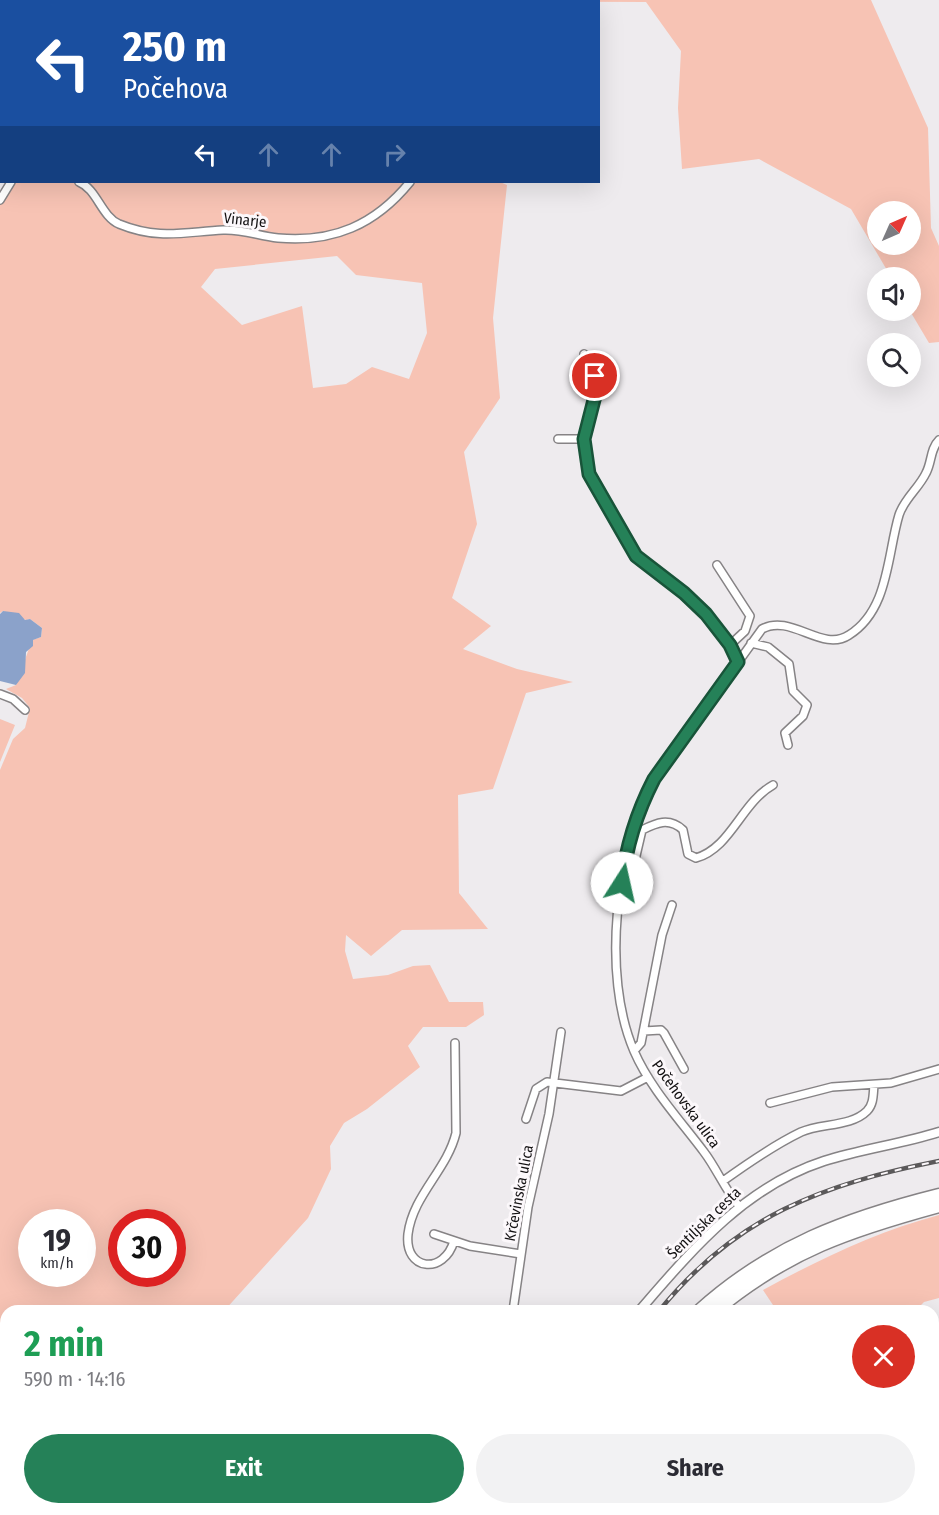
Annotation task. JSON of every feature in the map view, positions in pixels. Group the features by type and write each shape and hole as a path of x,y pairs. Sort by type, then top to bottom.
{"highway":[{"path":"706,1305 755,1266 831,1227 881,1209 939,1195"},
{"path":"723,1305 763,1274 825,1241 862,1227 939,1206"}],"street":[{"path":"0,200 10,183"},
{"name":"Vinarje","path":"80,183 92,192 117,223 155,235 239,230 277,238 316,239 342,234 392,204 409,183"},
{"path":"584,354 591,366 596,392 584,439 589,474 636,556 691,600 734,652 750,616 717,565"},
{"path":"558,440 584,439"},
{"name":"Počehovska ulica","path":"739,1206 648,1077 634,1051 627,1030 618,986 616,951 624,869 636,819 654,779 734,652 751,643 762,629 781,624 828,639 842,640 856,631 878,598 895,541 899,515 923,480 931,460 933,446 939,440"},
{"path":"931,460 939,454"},
{"path":"751,643 768,647 789,664 793,691 807,705 803,716 785,734 788,745"},
{"path":"0,694 13,699 26,710"},
{"name":"Počehovska ulica","path":"624,869 635,860 642,830 662,821 673,823 683,830 688,854 696,858 703,856 719,844 753,801 773,785"},
{"path":"634,1051 641,1043 662,935 672,905"},
{"path":"644,1031 661,1030 684,1069"},
{"name":"Krčevinska ulica","path":"514,1305 561,1032"},
{"path":"454,1241 444,1258 438,1263 427,1265 416,1260 410,1252 408,1237 420,1198 453,1145 456,1133 455,1043"},
{"path":"771,1103 832,1087 873,1085 939,1069"},
{"path":"526,1119 536,1089 554,1081 621,1091 648,1077"},
{"path":"723,1181 803,1131 842,1122 866,1113 872,1104 873,1085"},
{"name":"Šentiljska cesta","path":"644,1305 695,1248 739,1206 769,1185 808,1166 939,1132"},
{"path":"434,1234 487,1250 521,1254"}],"shaded area":[{"path":"600,0 871,0 928,128 931,228 939,246 939,342 929,343 916,321 921,321 921,267 885,267 878,255 921,255 921,201 867,201 867,236 851,209 759,159 682,169 678,108 681,51 646,2 600,2"},
{"path":"5,183 502,183 507,185 493,318 500,398 464,452 477,524 452,598 491,626 463,649 517,669 573,682 526,693 493,789 458,795 459,893 488,929 402,930 371,956 346,935 345,951 353,979 388,975 413,966 430,965 449,1002 483,1002 484,1015 466,1027 423,1027 408,1046 420,1067 367,1109 344,1123 330,1146 331,1169 308,1218 229,1305 0,1305 0,770 13,739 25,728 30,708 22,698 6,689 16,685 32,640 41,637 42,628 30,619 26,620 3,611 0,613 0,192","holes":["337,256 356,275 422,283 427,333 409,379 372,367 346,384 313,388 302,306 242,325 201,287 215,269"]},
{"path":"0,719 15,725 0,762"},
{"path":"939,1215 939,1298 921,1305 773,1305 763,1290 849,1247"}],"water":[{"path":"3,611 19,613 25,620 30,619 42,628 41,637 33,640 33,646 26,652 25,673 16,685 0,681 0,614"}],"waterway":[{"path":"115,0 120,0"}],"railway":[{"path":"664,1305 688,1278 719,1251 751,1228 784,1209 857,1181 939,1161"}],"route":[{"path":"595,376 596,392 584,439 589,474 636,556 642,563 684,593 706,614 730,645 738,662 654,779 643,799 632,833 622,883"}]}
